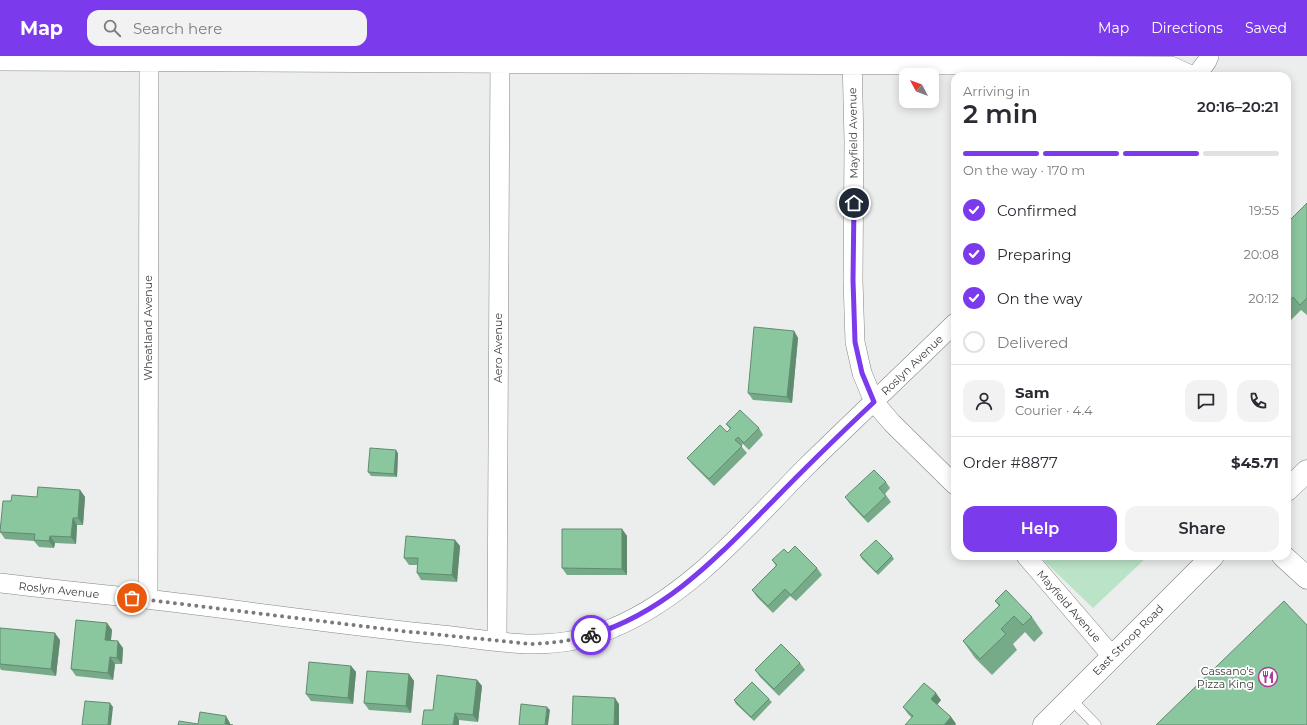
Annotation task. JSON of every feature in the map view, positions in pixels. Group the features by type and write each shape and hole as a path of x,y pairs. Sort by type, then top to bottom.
{"main road":[{"path":"1291,486 1307,470"},
{"name":"East Stroop Road","path":"1044,725 1209,560"},
{"path":"1287,560 1307,578"}],"street":[{"path":"1197,72 1207,61 1209,56"},
{"path":"0,61 149,59 852,60 1171,66 1185,72"},
{"name":"Wheatland Avenue","path":"148,599 149,59"},
{"name":"Aero Avenue","path":"497,641 500,60"},
{"name":"Mayfield Avenue","path":"852,60 854,142 853,280 855,342 862,373 874,402 892,423 951,480"},
{"name":"Roslyn Avenue","path":"0,583 69,592 148,599 402,631 497,641 546,644 579,639 611,629 642,614 681,588 717,558 808,466 951,327"},
{"name":"Mayfield Avenue","path":"1029,560 1112,656"}],"lane":[{"path":"1070,698 1096,725"}],"green space":[{"path":"1043,560 1144,560 1093,608"}],"building":[{"path":"1307,203 1307,298 1300,305 1293,297 1291,299 1291,219"},
{"path":"754,327 794,331 787,397 748,393"},
{"path":"740,410 759,428 744,443 738,437 735,440 742,446 709,479 687,458 720,425 727,432 731,428 726,424"},
{"path":"370,448 396,450 394,474 368,472"},
{"path":"874,470 886,482 879,488 886,496 864,517 845,497"},
{"path":"38,487 80,490 78,518 73,518 71,537 50,536 49,541 34,540 35,534 0,532 3,501 11,501 12,495 37,497"},
{"path":"562,529 622,529 622,569 562,568"},
{"path":"406,536 455,540 452,575 417,573 418,558 404,558"},
{"path":"876,540 892,556 876,572 860,555"},
{"path":"795,546 817,568 791,595 785,589 768,606 752,590 777,565 772,560 784,549 788,553"},
{"path":"1006,590 1032,617 1023,625 1014,616 1001,629 1006,634 980,659 963,641 1000,605 995,601"},
{"name":"Cassano's Pizza King","path":"1284,601 1307,625 1307,725 1156,725"},
{"path":"76,620 107,623 105,640 118,641 117,658 110,657 108,673 71,669"},
{"path":"0,628 55,633 51,669 0,664"},
{"path":"781,644 800,663 774,689 755,670"},
{"path":"309,662 351,666 348,698 306,694"},
{"path":"367,671 409,674 406,706 364,703"},
{"path":"437,675 477,680 473,715 455,713 453,725 422,725 424,710 433,710"},
{"path":"752,682 769,699 751,717 734,700"},
{"path":"924,683 936,693 931,699 951,717 944,725 905,725 913,716 903,707"},
{"path":"573,696 615,698 614,725 572,725"},
{"path":"85,701 110,703 108,725 82,725"},
{"path":"521,704 547,707 545,725 519,725"},
{"path":"200,712 226,716 225,724 233,725 178,725 179,721 198,724"}],"way so far":[{"path":"132,598 402,631 531,644 546,644 579,639 591,635"}],"place":[{"name":"Cassano's Pizza King","path":"1268,677"}],"route":[{"path":"591,635 611,629 642,614 681,588 717,558 874,402 862,373 855,342 853,280 854,203"}]}
